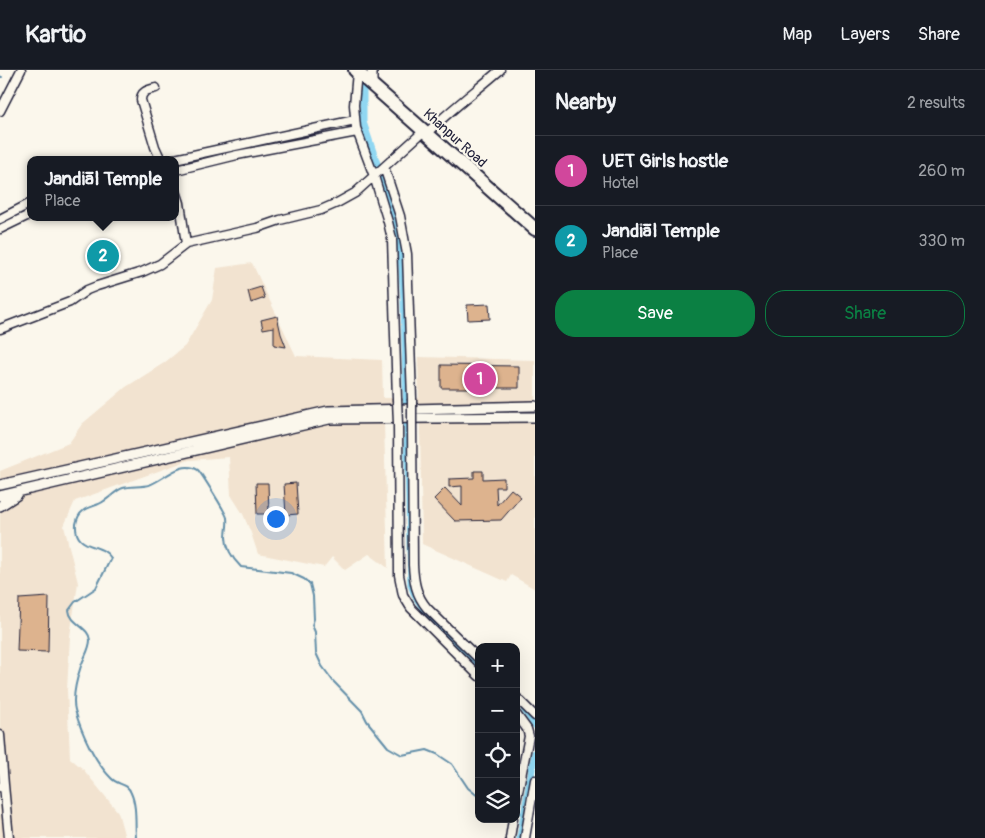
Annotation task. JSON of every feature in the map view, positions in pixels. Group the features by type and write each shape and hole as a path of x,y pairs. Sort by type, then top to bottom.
{"highway":[{"name":"Khanpur Road","path":"364,75 535,229"}],"street":[{"path":"0,111 21,70"},
{"path":"0,329 70,302 87,290 160,264 186,244 257,228 321,210 355,194 379,171 500,70"},
{"path":"364,75 354,105 355,120 358,132 400,216 406,254 412,399 413,565 415,587 427,608 475,655"},
{"path":"156,88 143,92 141,100 159,156"},
{"path":"179,158 355,120"},
{"path":"179,169 237,155 358,132"},
{"path":"379,171 392,239 398,399 400,575 403,595 411,608 475,672"},
{"path":"179,200 186,244"},
{"path":"0,219 27,205"},
{"path":"0,230 27,216"},
{"path":"0,485 328,410 535,406"},
{"path":"0,496 329,419 535,417"},
{"path":"0,506 26,490"},
{"path":"520,701 535,716"},
{"path":"520,719 527,729 528,736 520,780"},
{"path":"0,736 2,786 10,838"},
{"path":"525,838 535,780"},
{"path":"510,838 512,823"}],"shaded area":[{"path":"252,263 296,356 382,360 383,398 419,398 418,357 535,360 535,589 511,575 507,582 422,544 420,423 384,423 388,568 369,554 345,570 332,557 324,567 258,554 243,514 231,495 229,457 189,460 75,501 64,526 78,583 70,636 67,690 70,758 83,769 118,812 125,838 0,838 0,471 69,443 82,424 126,387 164,363 185,346 212,300 217,268"}],"building":[{"path":"261,287 265,298 251,303 248,291"},
{"path":"489,304 490,319 468,320 467,305"},
{"path":"277,316 286,347 274,345 274,327 263,329 261,320"},
{"path":"441,365 519,366 519,388 441,388"},
{"path":"474,471 483,471 483,479 504,478 504,487 496,487 497,505 511,489 521,497 501,520 455,521 434,499 445,488 462,506 462,486 449,487 449,479 474,478"},
{"path":"256,483 268,483 269,514 257,514"},
{"path":"296,483 298,514 286,515 284,484"},
{"path":"49,597 48,652 17,651 19,599"}],"waterway":[{"path":"363,78 363,122 391,205 401,253 404,299 411,585 422,607 431,618 475,661"},
{"path":"136,838 135,809 131,793 127,787 111,778 99,764 85,737 75,710 74,700 77,682 90,640 86,632 70,615 69,610 75,602 96,588 111,558 107,553 79,538 76,524 78,517 83,511 102,503 120,489 149,485 186,467 198,470 223,509 227,518 227,546 241,567 291,573 310,584 313,596 314,619 312,625 315,632 316,653 322,666 333,681 362,711 367,721 388,747 402,755 427,750 437,754 452,764 468,788 475,794"},
{"path":"524,709 535,725"},
{"path":"520,838 535,753"},
{"path":"520,813 525,814"}],"place":[{"name":"Jandiāl Temple","path":"103,256"},
{"name":"UET Girls hostle","path":"480,379"}]}
